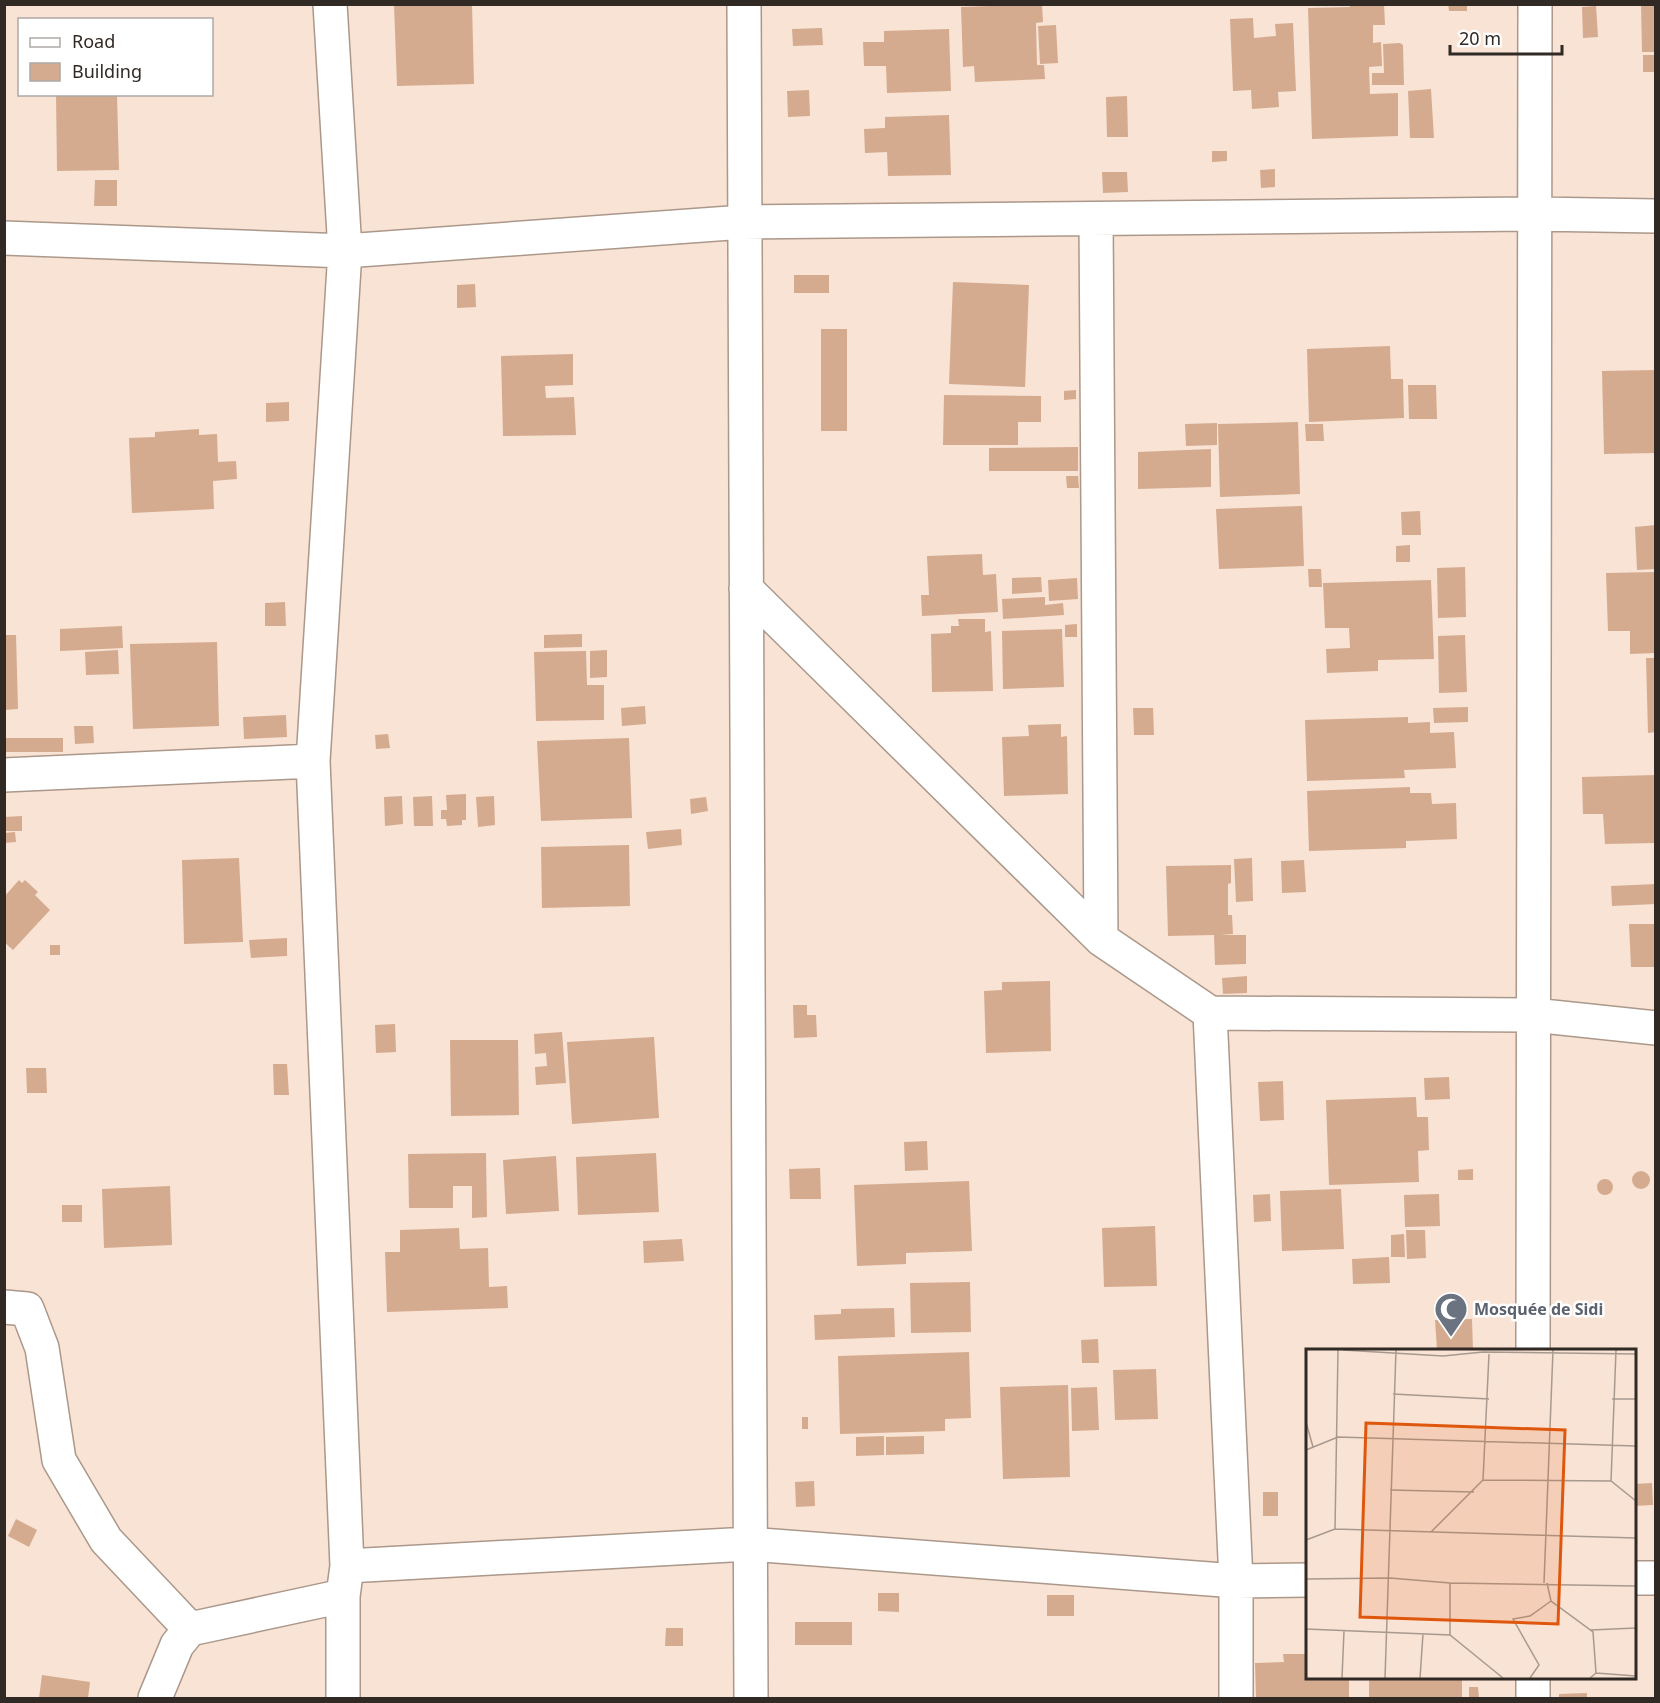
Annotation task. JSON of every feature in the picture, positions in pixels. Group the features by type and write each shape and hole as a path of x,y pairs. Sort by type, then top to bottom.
{"street":[{"path":"330,4 345,251 313,761 345,1581 343,1698"},
{"path":"744,4 751,1698"},
{"path":"1533,1349 1535,4"},
{"path":"4,238 345,251 744,222 1536,214 1656,216"},
{"path":"1096,219 1101,939"},
{"path":"746,589 1101,939 1210,1013 1533,1015 1656,1028"},
{"path":"4,775 313,761"},
{"path":"1210,1013 1236,1581 1236,1698"},
{"path":"4,1307 27,1309 42,1348 59,1460 106,1540 190,1629"},
{"path":"155,1698 177,1645 190,1629 345,1581 749,1544 1236,1581 1306,1580"},
{"path":"1636,1578 1656,1578"},
{"path":"1533,1679 1533,1698"}],"building":[{"path":"394,4 472,4 474,84 397,86"},
{"path":"1042,4 1043,22 1036,23 1037,65 1044,65 1045,79 975,82 974,66 963,67 961,7"},
{"path":"1349,4 1384,4 1385,25 1373,25 1373,43 1381,42 1382,66 1369,67 1370,94 1398,93 1398,136 1312,139 1308,8 1350,7"},
{"path":"1448,4 1467,4 1467,11 1449,11"},
{"path":"1641,4 1656,4 1656,52 1642,52"},
{"path":"1596,6 1598,37 1583,38 1582,7"},
{"path":"1253,18 1254,38 1276,36 1275,24 1293,23 1296,91 1278,92 1279,107 1252,109 1251,90 1233,91 1230,19"},
{"path":"1056,25 1058,63 1040,64 1038,26"},
{"path":"822,28 823,45 793,46 792,29"},
{"path":"949,29 951,91 887,93 886,66 864,66 863,42 884,42 884,31"},
{"path":"1400,43 1403,45 1404,85 1372,85 1372,73 1384,73 1383,44"},
{"path":"1643,55 1656,55 1656,72 1643,72"},
{"path":"1431,89 1434,138 1410,138 1408,91"},
{"path":"809,90 810,116 788,117 787,91"},
{"path":"56,96 117,96 119,170 57,171"},
{"path":"1127,96 1128,137 1107,137 1106,97"},
{"path":"949,115 951,175 888,176 887,152 865,153 864,129 885,128 885,117"},
{"path":"1212,151 1227,151 1227,161 1212,162"},
{"path":"1275,169 1275,187 1261,188 1260,170"},
{"path":"1102,172 1127,172 1128,192 1103,193"},
{"path":"95,180 117,180 117,206 94,206"},
{"path":"794,275 829,275 829,293 794,293"},
{"path":"953,282 1029,285 1025,387 949,384"},
{"path":"475,284 476,307 457,308 457,285"},
{"path":"821,329 847,329 847,431 821,431"},
{"path":"1390,346 1391,379 1403,379 1404,418 1309,422 1307,349"},
{"path":"573,354 573,385 545,386 546,398 574,397 576,435 503,436 501,356"},
{"path":"1656,370 1656,453 1604,454 1602,371"},
{"path":"1408,385 1436,385 1437,419 1409,419"},
{"path":"1076,390 1076,399 1064,400 1064,391"},
{"path":"944,395 1041,396 1041,422 1018,422 1018,445 943,445"},
{"path":"289,402 289,421 266,422 266,403"},
{"path":"1298,422 1300,494 1220,497 1218,424"},
{"path":"1217,423 1217,445 1186,446 1185,424"},
{"path":"1305,424 1323,424 1324,441 1306,441"},
{"path":"199,429 199,435 217,434 218,462 236,461 237,479 213,481 214,509 132,513 129,438 155,437 155,432"},
{"path":"1078,447 1078,471 989,471 989,448"},
{"path":"1211,449 1211,487 1138,489 1138,452"},
{"path":"1066,476 1078,476 1079,488 1067,488"},
{"path":"1302,506 1304,566 1219,569 1216,509"},
{"path":"1420,511 1421,535 1402,535 1401,512"},
{"path":"1656,525 1656,569 1637,570 1635,527"},
{"path":"1410,545 1410,562 1396,562 1396,546"},
{"path":"982,554 983,575 996,574 998,612 922,616 921,595 929,595 927,556"},
{"path":"1465,567 1466,617 1438,618 1437,568"},
{"path":"1308,569 1321,569 1322,587 1309,587"},
{"path":"1656,572 1656,653 1630,654 1630,631 1608,631 1606,573"},
{"path":"1041,577 1042,592 1012,594 1012,578"},
{"path":"1077,578 1078,599 1049,601 1048,580"},
{"path":"1431,580 1434,659 1378,660 1378,671 1327,673 1326,649 1350,648 1349,628 1325,628 1323,583"},
{"path":"1045,597 1045,605 1063,603 1064,615 1003,619 1002,599"},
{"path":"285,602 286,626 265,626 265,603"},
{"path":"958,619 985,619 985,632 991,631 993,691 932,692 931,634 951,633 951,626 959,626"},
{"path":"1077,624 1077,637 1065,637 1065,625"},
{"path":"122,626 123,648 60,651 60,629"},
{"path":"1062,629 1064,687 1003,689 1002,631"},
{"path":"582,634 582,647 544,648 544,635"},
{"path":"4,635 16,635 18,709 4,710"},
{"path":"1465,635 1467,692 1439,693 1438,636"},
{"path":"217,642 219,726 133,729 130,644"},
{"path":"118,650 119,674 86,675 85,652"},
{"path":"607,650 607,677 590,678 590,651"},
{"path":"586,651 587,685 604,685 604,720 536,721 534,652"},
{"path":"1646,658 1656,658 1656,732 1648,733"},
{"path":"645,706 646,724 622,726 621,708"},
{"path":"1468,707 1468,722 1434,723 1433,708"},
{"path":"1133,708 1153,708 1154,735 1134,735"},
{"path":"286,715 287,737 244,739 243,717"},
{"path":"1408,717 1408,723 1430,722 1430,733 1454,732 1456,768 1404,770 1405,778 1307,781 1305,720"},
{"path":"1061,724 1061,737 1067,736 1068,794 1004,796 1002,737 1029,736 1028,725"},
{"path":"74,726 93,726 94,743 75,744"},
{"path":"388,734 390,748 376,749 375,735"},
{"path":"4,738 63,738 63,752 4,752"},
{"path":"629,738 632,818 541,821 537,741"},
{"path":"1656,775 1656,843 1605,844 1603,814 1583,814 1582,777"},
{"path":"1410,787 1410,793 1431,793 1432,804 1456,803 1457,839 1406,841 1406,848 1309,851 1307,791"},
{"path":"466,794 466,820 462,820 462,825 447,826 446,819 441,819 441,810 447,810 446,795"},
{"path":"402,796 403,824 385,826 384,797"},
{"path":"432,796 433,826 414,826 413,797"},
{"path":"494,796 495,825 478,827 476,797"},
{"path":"706,797 708,811 691,814 690,799"},
{"path":"22,816 22,831 4,831 4,817"},
{"path":"681,829 682,845 648,849 646,832"},
{"path":"15,832 16,842 4,843 4,833"},
{"path":"629,845 630,906 542,908 541,847"},
{"path":"239,858 243,942 184,944 182,860"},
{"path":"1252,858 1253,901 1236,902 1234,859"},
{"path":"1304,860 1306,892 1282,893 1281,861"},
{"path":"1231,865 1231,883 1228,884 1228,915 1232,915 1233,934 1220,935 1246,935 1246,964 1215,965 1214,935 1168,936 1166,866"},
{"path":"19,880 22,883 25,880 38,892 35,895 50,910 13,950 4,942 4,897"},
{"path":"1656,884 1656,904 1612,906 1611,886"},
{"path":"1629,924 1656,924 1656,967 1631,967"},
{"path":"287,938 287,956 251,958 249,940"},
{"path":"50,945 60,945 60,955 50,955"},
{"path":"1247,976 1247,993 1223,994 1222,978"},
{"path":"1050,981 1051,1051 986,1053 984,991 1002,990 1002,982"},
{"path":"793,1005 807,1005 807,1015 816,1015 817,1037 794,1038"},
{"path":"395,1024 396,1052 376,1053 375,1025"},
{"path":"562,1032 566,1083 536,1085 535,1067 547,1066 546,1053 535,1054 534,1034"},
{"path":"654,1037 659,1118 572,1124 567,1042"},
{"path":"450,1040 518,1040 519,1115 451,1116"},
{"path":"273,1064 287,1064 289,1095 274,1095"},
{"path":"26,1068 46,1068 47,1093 27,1093"},
{"path":"1449,1077 1450,1099 1425,1100 1424,1078"},
{"path":"1283,1081 1284,1120 1260,1121 1258,1082"},
{"path":"1416,1097 1417,1117 1428,1117 1429,1150 1418,1151 1419,1182 1329,1185 1326,1100"},
{"path":"927,1141 928,1170 905,1171 904,1142"},
{"path":"486,1153 487,1217 472,1218 472,1186 453,1186 453,1208 409,1208 408,1154"},
{"path":"656,1153 659,1212 578,1215 576,1157"},
{"path":"556,1156 559,1211 506,1214 503,1160"},
{"path":"820,1168 821,1199 790,1199 789,1169"},
{"path":"1473,1169 1473,1180 1458,1180 1458,1170"},
{"path":"1641,1171 1647,1174 1650,1180 1647,1186 1641,1189 1635,1186 1632,1180 1635,1174"},
{"path":"1602,1179 1608,1179 1613,1187 1611,1193 1602,1195 1597,1190 1597,1184"},
{"path":"969,1181 972,1251 906,1253 906,1264 857,1266 854,1185"},
{"path":"170,1186 172,1245 104,1248 102,1189"},
{"path":"1341,1189 1344,1249 1282,1251 1280,1191"},
{"path":"1270,1194 1271,1221 1254,1222 1253,1195"},
{"path":"1439,1194 1440,1226 1405,1227 1404,1195"},
{"path":"62,1205 82,1205 82,1222 62,1222"},
{"path":"1155,1226 1157,1286 1104,1287 1102,1228"},
{"path":"459,1228 460,1249 488,1248 489,1287 507,1286 508,1308 387,1312 385,1252 400,1252 400,1230"},
{"path":"1406,1230 1425,1230 1426,1258 1407,1259"},
{"path":"1404,1234 1405,1257 1391,1257 1391,1235"},
{"path":"682,1239 684,1261 644,1263 643,1241"},
{"path":"1389,1257 1390,1283 1353,1284 1352,1259"},
{"path":"970,1282 971,1332 911,1333 910,1283"},
{"path":"894,1308 895,1337 815,1340 814,1315 841,1314 841,1309"},
{"path":"1472,1319 1473,1349 1437,1349 1435,1320"},
{"path":"1098,1339 1099,1363 1082,1363 1081,1340"},
{"path":"969,1352 971,1418 945,1419 945,1431 840,1434 838,1356"},
{"path":"1156,1369 1158,1419 1115,1420 1113,1370"},
{"path":"1068,1385 1070,1477 1003,1479 1000,1387"},
{"path":"1097,1387 1099,1430 1072,1431 1071,1388"},
{"path":"802,1417 808,1417 808,1429 802,1429"},
{"path":"884,1436 884,1455 856,1456 856,1437"},
{"path":"924,1436 924,1454 886,1455 886,1437"},
{"path":"814,1481 815,1506 796,1507 795,1482"},
{"path":"1652,1483 1653,1505 1636,1506 1636,1484"},
{"path":"1263,1492 1278,1492 1278,1516 1263,1516"},
{"path":"16,1519 37,1530 29,1547 8,1536"},
{"path":"878,1593 899,1593 899,1612 878,1611"},
{"path":"1047,1595 1074,1595 1074,1616 1047,1616"},
{"path":"795,1622 852,1622 852,1645 795,1645"},
{"path":"666,1628 683,1628 683,1646 665,1646"},
{"path":"1283,1654 1306,1654 1306,1679 1349,1679 1349,1698 1256,1698 1255,1663 1284,1662"},
{"path":"42,1675 90,1682 88,1698 39,1698"},
{"path":"1369,1679 1462,1679 1462,1698 1369,1698"},
{"path":"1469,1687 1478,1687 1479,1698 1469,1698"},
{"path":"1587,1693 1587,1698 1559,1698 1559,1694"}],"place":[{"name":"Mosquée de Sidi","path":"1451,1338"}]}
